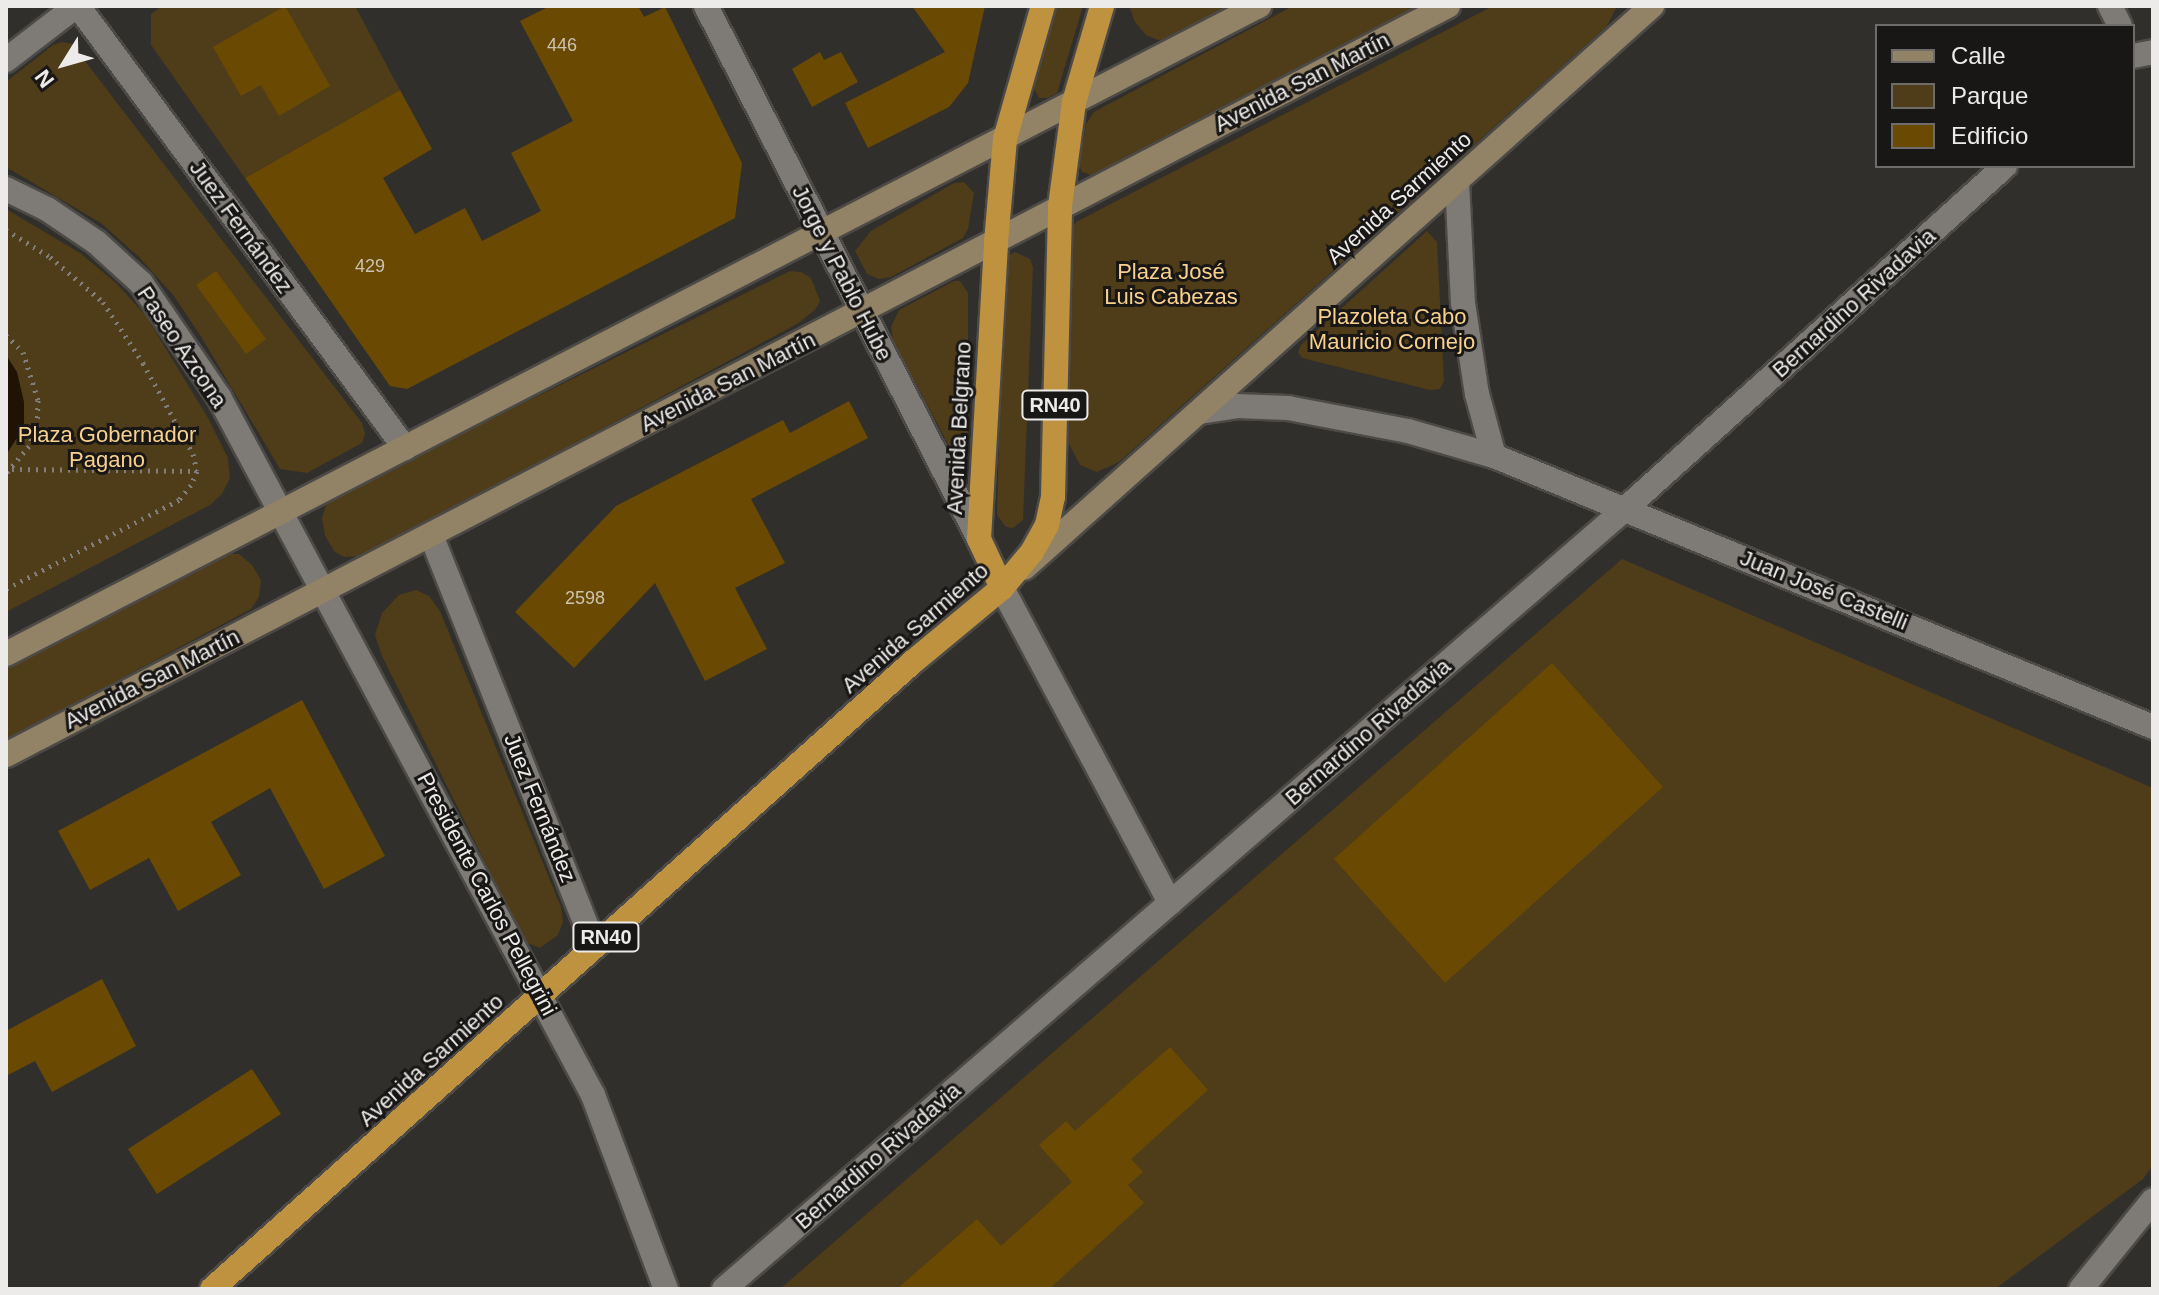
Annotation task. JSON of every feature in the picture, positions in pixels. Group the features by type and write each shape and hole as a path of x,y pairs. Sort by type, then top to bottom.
{"highway":[{"name":"Avenida Belgrano","path":"1002,588 979,539 996,242 1005,139 1043,6"},
{"name":"RN40","path":"1002,588 1032,552 1047,525 1053,497 1060,206 1074,102 1102,6"},
{"name":"Avenida Sarmiento","path":"212,1289 914,661 1002,588"}],"main road":[{"path":"6,654 1259,6"},
{"name":"Avenida San Martín","path":"6,755 862,313 1060,206 1447,6"},
{"name":"Avenida Sarmiento","path":"1002,588 1645,9"}],"street":[{"path":"6,60 77,6"},
{"name":"Juez Fernández","path":"77,6 405,448"},
{"name":"Jorge y Pablo Hube","path":"706,6 979,539"},
{"path":"2110,6 2119,24"},
{"name":"Bernardino Rivadavia","path":"724,1289 1625,509 2003,168"},
{"path":"1457,181 1463,303 1477,394 1494,456"},
{"name":"Paseo Azcona","path":"6,189 47,209 96,242 141,283 219,397 281,511"},
{"name":"Juan José Castelli","path":"1200,412 1236,406 1288,408 1408,431 1494,456 2153,727"},
{"name":"Presidente Carlos Pellegrini","path":"281,511 543,996 593,1095 666,1289"},
{"name":"Juez Fernández","path":"431,535 595,947"},
{"path":"1002,588 1170,903"},
{"path":"2081,1289 2153,1200"}],"path":[{"path":"6,230 50,257 103,302 143,363 193,454 197,471 179,500 6,589"},
{"path":"6,335 23,352 38,400 37,424 29,446 6,473"},
{"path":"12,469 197,471"}],"green space":[{"path":"162,6 355,6 400,90 245,178 151,45 151,14"},
{"path":"1054,6 1083,6 1057,93 1048,98 1039,98 1030,81"},
{"path":"1129,6 1240,6 1172,38 1158,40 1146,35 1135,22"},
{"path":"1293,6 1419,6 1094,176 1082,172 1079,165 1086,124 1094,112"},
{"name":"Plaza José Luis Cabezas","path":"1493,6 1617,6 1607,26 1119,462 1097,472 1080,465 1066,438 1071,231 1076,222"},
{"path":"62,42 72,44 362,423 365,434 362,443 307,473 280,469 202,338 174,296 140,258 101,223 6,167 6,82 53,45"},
{"path":"964,182 974,193 968,229 963,238 891,277 879,279 867,274 855,251 871,231 954,183"},
{"name":"Plaza Gobernador Pagano","path":"6,209 80,253 116,283 146,316 208,418 228,458 230,478 222,494 210,505 6,612"},
{"name":"Plazoleta Cabo Mauricio Cornejo","path":"1427,231 1437,242 1444,381 1440,389 1430,390 1302,358 1298,352 1301,345"},
{"path":"1015,252 1030,259 1033,267 1023,520 1013,528 1006,527 997,515 1003,274 1008,256"},
{"path":"790,271 801,272 811,278 820,301 815,310 797,324 366,556 344,557 334,551 325,536 322,518 326,505 338,495"},
{"path":"954,281 960,281 968,293 968,451 960,457 950,448 893,340 891,327 899,310"},
{"path":"226,554 239,554 252,565 261,580 259,597 251,609 6,740 6,665"},
{"path":"1622,559 2153,788 2153,1165 2143,1179 1995,1289 780,1289"},
{"path":"416,590 429,596 440,611 561,907 563,922 558,935 540,948 525,942 382,656 375,635 382,613 399,595"}],"shaded area":[{"path":"6,355 17,372 24,402 24,427 6,455"}],"building":[{"path":"285,6 330,86 279,116 261,85 241,96 213,47"},
{"path":"550,6 638,6 644,17 665,7 742,163 735,218 407,389 390,386 245,178 400,90 432,149 383,178 415,234 465,208 482,241 541,211 511,153 573,121 520,21"},
{"path":"912,6 985,6 968,83 949,107 868,148 845,103 945,52"},
{"path":"820,52 824,60 841,52 858,82 812,107 792,69"},
{"path":"216,271 266,339 246,354 196,285"},
{"path":"849,401 868,438 751,499 785,563 735,588 767,649 705,681 655,583 574,668 515,612 616,506 783,420 790,433"},
{"path":"1552,663 1663,787 1445,983 1334,859"},
{"path":"302,700 385,856 324,889 270,788 211,822 241,875 178,911 149,858 90,890 58,831"},
{"path":"102,979 136,1046 52,1092 35,1061 6,1076 6,1031"},
{"path":"1170,1047 1208,1090 1131,1159 1143,1172 1128,1185 1144,1203 1049,1289 897,1289 977,1219 1001,1246 1072,1182 1039,1145 1066,1121 1075,1131"},
{"path":"252,1069 281,1114 157,1194 128,1149"}]}
